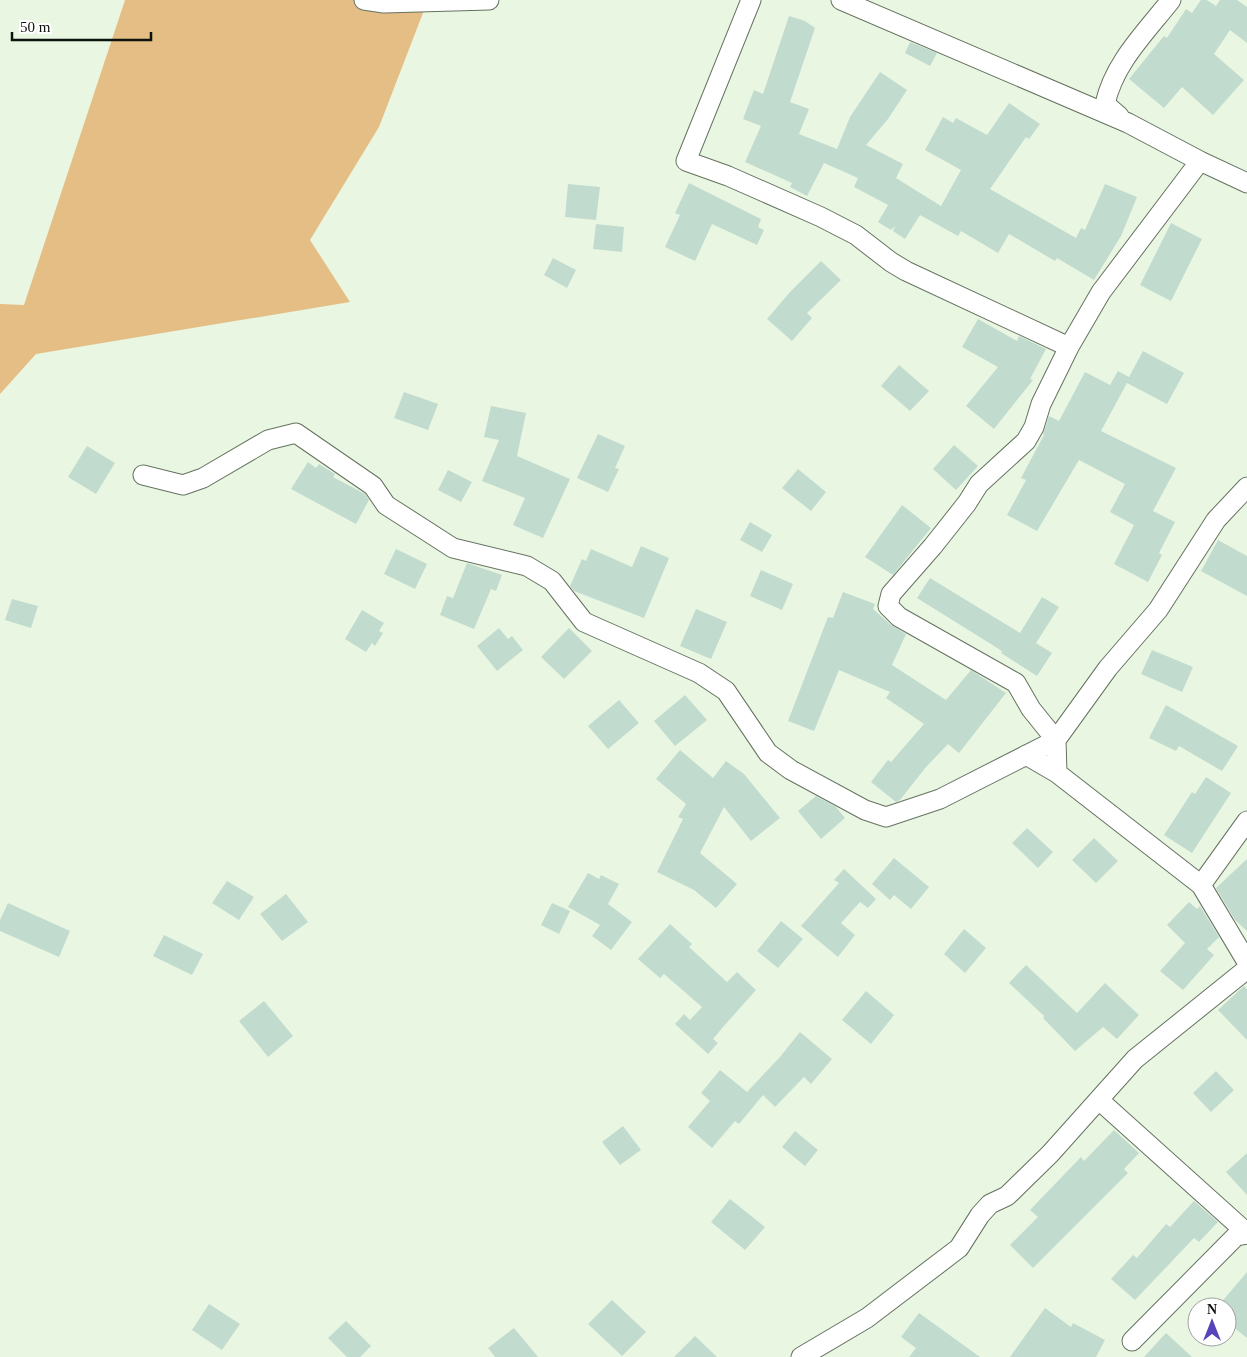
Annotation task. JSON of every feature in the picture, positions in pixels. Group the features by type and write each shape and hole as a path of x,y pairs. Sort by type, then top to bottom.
{"street":[{"path":"364,0 384,3 489,0"},
{"path":"751,0 686,161 728,176 821,216 856,235 906,271 1069,347"},
{"path":"840,0 1128,123 1200,161 1247,182"},
{"path":"1128,123 1105,104 1109,85 1118,67 1170,0"},
{"path":"1057,773 1056,740 1031,709 1016,683 899,617 888,606 891,594 956,518 979,484 1026,441 1069,347 1112,275 1200,161"},
{"path":"143,475 183,485 203,478 268,440 296,433 374,486 386,505 453,548 527,566 552,581 584,622 700,673 726,691 768,753 791,770 865,810 886,817 940,799 1056,740 1108,668 1158,610 1216,520 1247,487"},
{"path":"1026,755 1057,773 1201,885 1247,962"},
{"path":"1201,885 1247,820"},
{"path":"801,1357 867,1318 959,1248 980,1215 990,1204 1007,1196 1050,1154 1135,1059 1247,968"},
{"path":"1099,1100 1247,1234"},
{"path":"1132,1341 1236,1236 1247,1234"}],"shaded area":[{"path":"125,0 428,0 379,127 310,240 350,302 36,354 0,394 0,304 24,305"}],"building":[{"path":"1201,0 1207,0 1216,6 1220,0 1237,0 1247,7 1247,43 1230,30 1214,54 1244,80 1213,115 1182,87 1164,108 1129,79 1164,36 1167,38 1186,9 1192,13"},
{"path":"789,16 805,21 815,28 790,102 809,109 799,134 837,149 850,117 880,72 907,90 888,119 866,145 903,164 896,178 941,206 961,170 925,150 943,117 953,123 956,118 987,135 1009,103 1040,124 1029,139 1026,137 990,189 1076,238 1081,228 1085,230 1105,184 1137,197 1121,236 1094,280 1057,258 1055,261 1009,234 998,253 961,231 958,236 920,215 905,239 893,231 895,226 891,230 878,222 888,205 854,187 858,178 824,163 807,196 790,187 792,183 745,162 761,126 743,119 754,90 763,94"},
{"path":"910,42 937,53 930,66 905,53"},
{"path":"689,183 761,219 758,227 764,230 757,245 712,224 695,261 665,247 680,215 675,213"},
{"path":"568,184 600,187 596,220 565,217"},
{"path":"1171,223 1202,239 1171,301 1140,285"},
{"path":"596,224 624,227 622,252 593,249"},
{"path":"553,258 576,270 567,288 544,275"},
{"path":"821,261 841,280 807,313 812,318 792,341 767,319 790,292"},
{"path":"978,319 1017,341 1019,336 1046,349 1030,379 1033,380 994,429 966,406 998,367 962,347"},
{"path":"1143,351 1184,373 1167,404 1127,383 1101,431 1176,468 1153,511 1175,522 1159,553 1162,555 1148,582 1114,564 1134,525 1110,512 1125,484 1079,460 1037,531 1007,515 1026,480 1021,478 1044,435 1049,416 1059,421 1085,372 1110,385 1118,371 1129,377"},
{"path":"899,365 929,391 910,411 881,386"},
{"path":"404,392 438,404 428,430 394,418"},
{"path":"491,406 526,413 517,456 570,479 543,538 513,525 525,498 482,481 499,440 484,437"},
{"path":"598,434 625,446 615,468 619,469 608,492 577,478"},
{"path":"954,445 978,466 956,490 933,469"},
{"path":"87,446 115,463 96,494 68,477"},
{"path":"308,462 316,468 319,464 335,474 333,477 365,494 369,500 356,524 291,489"},
{"path":"798,469 826,492 811,511 782,488"},
{"path":"448,470 472,482 461,502 438,490"},
{"path":"902,505 931,528 893,575 865,557"},
{"path":"750,522 772,535 762,552 740,540"},
{"path":"1218,540 1247,556 1247,596 1201,571"},
{"path":"641,546 669,558 644,618 574,591 570,586 582,559 586,561 591,549 632,567"},
{"path":"396,549 427,564 415,589 384,574"},
{"path":"467,563 502,575 496,591 491,589 474,629 440,615 447,596 453,598"},
{"path":"761,570 793,584 782,610 750,596"},
{"path":"930,578 1020,633 1042,597 1059,607 1036,643 1052,653 1037,676 1001,653 1002,651 917,598"},
{"path":"843,592 875,604 873,609 891,625 906,634 892,665 946,700 971,670 1006,693 959,753 948,744 926,767 900,800 896,802 871,782 888,760 891,762 924,724 886,698 890,692 839,670 814,731 788,721 828,617 833,618"},
{"path":"12,599 38,606 31,628 5,620"},
{"path":"696,609 727,622 711,659 680,646"},
{"path":"362,610 384,623 379,631 383,633 375,646 372,643 366,652 345,639"},
{"path":"499,628 508,639 512,636 523,650 497,671 477,646"},
{"path":"569,628 592,651 564,679 541,657"},
{"path":"1152,650 1193,667 1182,692 1141,674"},
{"path":"685,695 707,720 675,746 654,721"},
{"path":"619,700 639,723 608,749 588,726"},
{"path":"1166,705 1238,746 1222,771 1179,746 1176,751 1149,738"},
{"path":"680,750 713,778 726,761 744,774 780,818 751,841 724,807 700,853 737,884 716,908 694,890 657,872 683,819 678,817 686,804 656,779"},
{"path":"1206,777 1231,793 1192,853 1164,835 1192,792 1195,794"},
{"path":"816,796 836,807 845,818 821,839 798,811"},
{"path":"1027,828 1053,852 1038,868 1012,843"},
{"path":"1094,838 1118,861 1096,883 1072,860"},
{"path":"894,858 929,887 911,909 894,895 890,900 872,884"},
{"path":"1247,859 1247,931 1235,920 1216,888"},
{"path":"844,869 876,899 868,908 860,902 841,923 855,935 838,957 801,926 839,883 834,880"},
{"path":"588,873 599,879 601,875 619,884 608,904 632,922 611,950 592,936 600,925 568,907"},
{"path":"227,881 254,897 239,920 212,903"},
{"path":"286,894 308,922 282,941 260,914"},
{"path":"1189,902 1197,909 1200,906 1219,937 1207,949 1214,955 1183,990 1160,971 1185,943 1167,925"},
{"path":"8,903 70,931 59,957 0,931 0,920"},
{"path":"552,903 570,911 559,934 541,925"},
{"path":"781,921 803,939 778,968 757,951"},
{"path":"670,924 692,944 689,947 727,982 737,972 756,990 713,1039 718,1043 708,1054 675,1024 684,1014 690,1020 702,1007 664,974 660,978 638,959"},
{"path":"964,929 986,948 965,973 944,954"},
{"path":"164,935 203,954 192,975 153,956"},
{"path":"1026,965 1077,1013 1105,983 1139,1015 1117,1039 1103,1027 1075,1051 1043,1018 1044,1016 1009,983"},
{"path":"1244,986 1247,989 1247,1040 1218,1010"},
{"path":"866,991 894,1015 871,1044 842,1020"},
{"path":"264,1001 293,1036 268,1057 239,1021"},
{"path":"800,1032 832,1059 811,1084 804,1077 775,1107 763,1095 739,1124 735,1121 712,1148 688,1127 710,1101 701,1093 720,1070 747,1092 780,1057"},
{"path":"1216,1071 1234,1090 1211,1112 1193,1093"},
{"path":"623,1126 641,1150 620,1165 602,1142"},
{"path":"1114,1130 1139,1153 1124,1169 1128,1173 1033,1268 1010,1245 1038,1217 1030,1210 1081,1157 1084,1161"},
{"path":"795,1131 818,1150 805,1166 782,1147"},
{"path":"1247,1153 1247,1195 1226,1172"},
{"path":"730,1199 765,1227 745,1250 711,1222"},
{"path":"1194,1201 1218,1222 1199,1242 1194,1238 1135,1300 1111,1279 1133,1255 1137,1258 1166,1224 1170,1227"},
{"path":"1247,1272 1247,1338 1237,1330 1237,1297 1226,1297"},
{"path":"612,1300 646,1332 622,1356 588,1324"},
{"path":"209,1304 240,1324 222,1350 192,1330"},
{"path":"1045,1308 1071,1327 1073,1323 1105,1340 1096,1357 1010,1357"},
{"path":"919,1313 980,1357 909,1357 916,1348 901,1337"},
{"path":"346,1321 371,1346 360,1357 347,1357 328,1338"},
{"path":"514,1328 538,1357 495,1357 488,1348"},
{"path":"1166,1333 1192,1357 1144,1357"},
{"path":"695,1336 717,1357 674,1357"}]}
